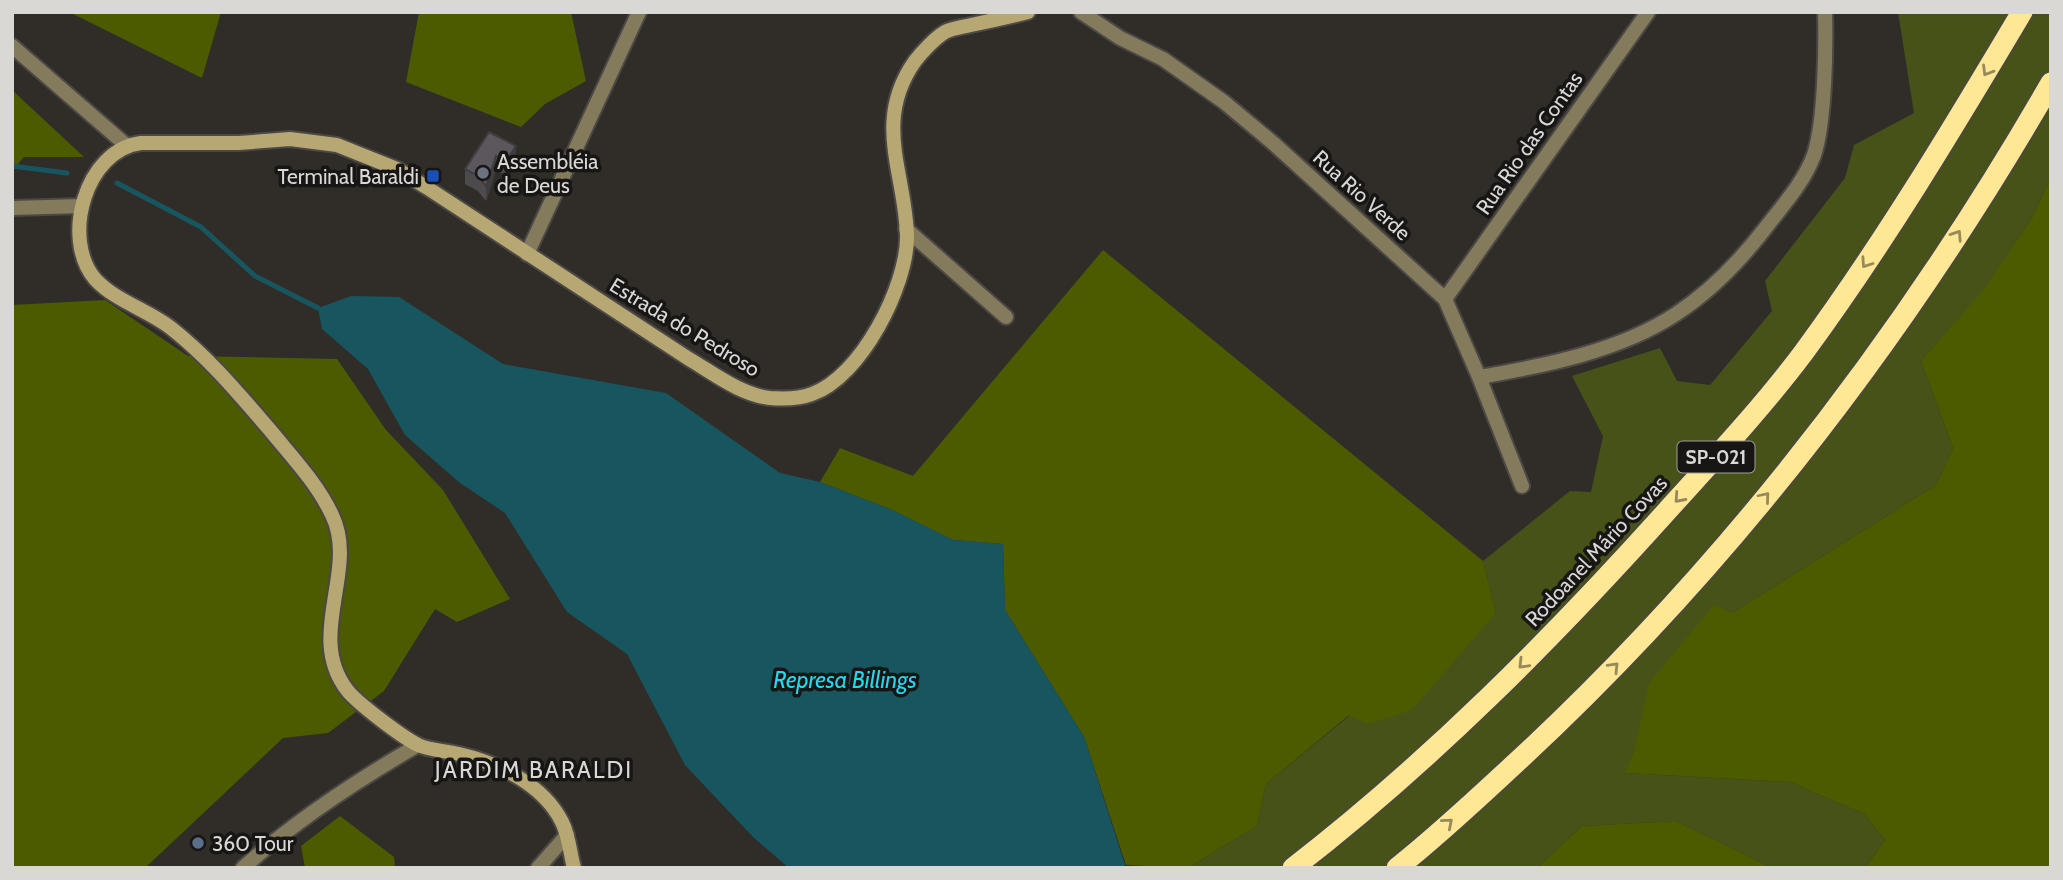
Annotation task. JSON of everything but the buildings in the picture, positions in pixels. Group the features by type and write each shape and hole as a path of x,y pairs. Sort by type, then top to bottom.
{"highway":[{"name":"Rodoanel Mário Covas","path":"1293,868 1333,837 1503,685 1605,580 1745,424 1802,354 1852,285 1931,165 2022,12"},
{"name":"SP-021","path":"1397,868 1569,713 1660,620 1817,436 1899,323 2013,147 2051,83"}],"main road":[{"name":"Estrada do Pedroso","path":"126,145 290,139 337,145 397,169 737,387 767,398 792,398 813,394 832,382 855,361 885,315 894,291 904,260 906,229 894,149 894,117 900,87 916,60 946,31 991,17 1028,12"},
{"path":"126,145 103,161 82,206 79,233 87,265 95,279 110,291 168,326 201,353 222,374 314,484 332,515 339,542 330,633 332,659 338,675 358,702 418,745 482,761 523,780 562,821 574,868"}],"street":[{"path":"527,254 639,12"},
{"name":"Rua Rio Verde","path":"1081,12 1120,38 1163,60 1224,102 1445,299 1522,486"},
{"name":"Rua Rio das Contas","path":"1445,299 1647,12"},
{"path":"1479,377 1538,367 1605,347 1653,327 1675,315 1708,290 1738,261 1798,186 1815,153 1822,88 1825,12"},
{"path":"12,46 126,145"},
{"path":"12,208 82,206"},
{"path":"906,229 1006,317"},
{"path":"243,868 261,851 349,787 418,745"},
{"path":"538,868 567,835"}],"green space":[{"path":"69,12 221,12 202,78"},
{"path":"419,12 571,12 586,81 545,104 521,127 406,82"},
{"path":"1898,12 2051,12 2051,177 2032,218 1985,289 1921,361 1953,448 1936,485 1732,613 1634,751 1626,773 1790,782 1864,814 1885,840 1865,868 1773,868 1676,821 1582,826 1537,868 1188,868 1257,826 1266,784 1349,716 1496,613 1483,561 1570,491 1591,492 1603,436 1572,376 1660,348 1677,381 1710,385 1772,311 1765,281 1845,178 1854,145 1914,113"},
{"path":"12,90 84,157 24,157 12,171"},
{"path":"2051,177 2051,868 1865,868 1885,840 1864,814 1790,782 1625,773 1634,751 1649,683 1714,605 1732,613 1936,485 1953,448 1921,361 1985,288 2032,218"},
{"path":"1103,250 1483,561 1496,613 1412,710 1369,724 1348,716 1266,784 1257,826 1188,868 1126,865 1084,737 1005,610 1003,544 953,540 892,510 820,482 840,448 913,476"},
{"path":"105,300 188,356 337,359 386,430 443,490 510,599 457,622 435,609 384,691 328,733 283,738 145,868 12,868 12,305"},
{"path":"340,816 394,857 395,868 305,868 301,846"},
{"path":"1676,821 1773,868 1537,868 1582,826"}],"water":[{"name":"Represa Billings","path":"351,296 399,297 503,364 666,393 780,473 820,482 892,510 953,540 1003,544 1005,610 1084,737 1126,868 789,868 754,838 685,765 627,654 567,612 505,513 460,483 405,435 368,369 322,329 318,308"}],"waterway":[{"path":"12,166 67,173"},
{"path":"117,183 201,227 255,276 318,308"}],"place":[{"name":"Assembléia de Deus","path":"483,173"},
{"name":"Terminal Baraldi","path":"433,176"},
{"name":"360 Tour","path":"198,843"}],"district":[{"name":"JARDIM BARALDI","path":"534,770"}]}
